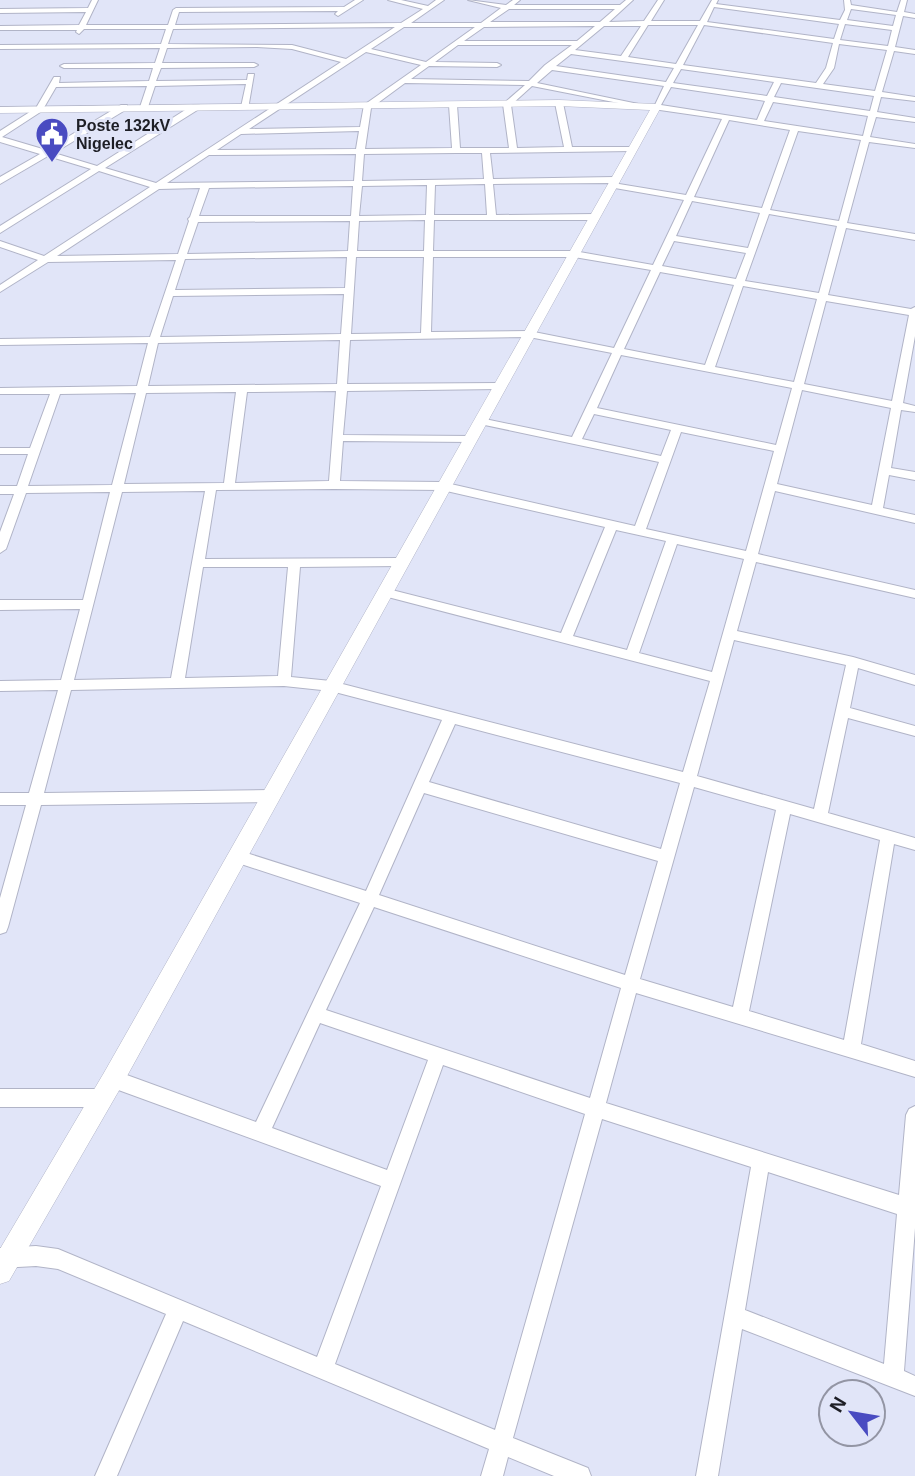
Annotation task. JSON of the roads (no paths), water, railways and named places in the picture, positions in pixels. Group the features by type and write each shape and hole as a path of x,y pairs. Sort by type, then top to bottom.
{"street":[{"path":"0,137 39,109 64,66 95,0"},
{"path":"304,33 360,0"},
{"path":"391,0 429,8"},
{"path":"0,289 441,0"},
{"path":"471,0 506,8 620,7"},
{"path":"334,485 360,152 366,107 517,0"},
{"path":"507,104 630,0"},
{"path":"623,59 661,0"},
{"path":"767,12 772,0"},
{"path":"492,1476 730,634 904,0"},
{"path":"3,1263 113,1079 442,486 595,217 632,149 650,106 668,85 714,3 897,29"},
{"path":"818,86 830,68 835,41 848,3 915,21"},
{"path":"144,107 176,10 216,4 345,9"},
{"path":"245,107 267,4"},
{"path":"0,11 90,10"},
{"path":"900,16 915,16"},
{"path":"0,28 702,23 915,52"},
{"path":"284,46 294,40"},
{"path":"456,43 576,43"},
{"path":"0,47 284,46 349,62"},
{"path":"88,47 99,55 98,66"},
{"path":"367,50 427,64 497,65"},
{"path":"567,51 915,99"},
{"path":"595,74 607,57"},
{"path":"64,66 254,65"},
{"path":"548,67 915,120"},
{"path":"760,122 778,80"},
{"path":"403,81 529,83 650,106 915,146"},
{"path":"54,85 250,82"},
{"path":"0,110 559,103 650,106"},
{"path":"559,103 569,150"},
{"path":"507,104 513,150"},
{"path":"453,105 456,151"},
{"path":"0,181 124,107"},
{"path":"0,230 196,107"},
{"path":"576,441 692,198 727,117"},
{"path":"709,369 795,128"},
{"path":"238,132 362,129"},
{"path":"0,137 156,186 613,183 915,237"},
{"path":"205,153 632,149"},
{"path":"486,151 492,218"},
{"path":"277,164 279,153"},
{"path":"426,334 431,183"},
{"path":"1,920 88,604 154,340 205,186"},
{"path":"192,219 595,217"},
{"path":"672,238 750,251"},
{"path":"0,244 44,259 574,254 915,312 912,356 877,510"},
{"path":"171,293 349,291"},
{"path":"0,342 529,334 915,409"},
{"path":"0,391 499,386"},
{"path":"229,487 242,388"},
{"path":"0,550 55,391"},
{"path":"591,410 781,449"},
{"path":"480,421 664,460"},
{"path":"639,531 677,427"},
{"path":"338,438 471,439"},
{"path":"0,451 34,452"},
{"path":"886,471 915,476"},
{"path":"0,490 442,486 915,594"},
{"path":"770,486 915,519"},
{"path":"177,683 211,487"},
{"path":"565,639 612,526"},
{"path":"631,656 673,539"},
{"path":"199,563 400,562"},
{"path":"284,681 294,563"},
{"path":"384,592 717,678"},
{"path":"0,605 88,604"},
{"path":"730,634 853,662 915,680"},
{"path":"820,816 853,662"},
{"path":"0,686 284,681 331,686 688,779 915,844"},
{"path":"842,711 915,731"},
{"path":"260,1133 451,716"},
{"path":"421,786 666,857"},
{"path":"0,799 271,796"},
{"path":"739,1017 784,806"},
{"path":"851,1051 888,836"},
{"path":"237,856 631,984 915,1069"},
{"path":"316,1014 597,1109 906,1207"},
{"path":"323,1368 439,1054"},
{"path":"113,1079 393,1181"},
{"path":"0,1098 102,1098"},
{"path":"893,1378 915,1115"},
{"path":"707,1476 761,1162"},
{"path":"3,1263 36,1256 58,1259 580,1476"},
{"path":"106,1476 179,1308"},
{"path":"734,1316 915,1385"}],"place":[{"name":"Poste 132kV Nigelec","path":"52,164"}]}
